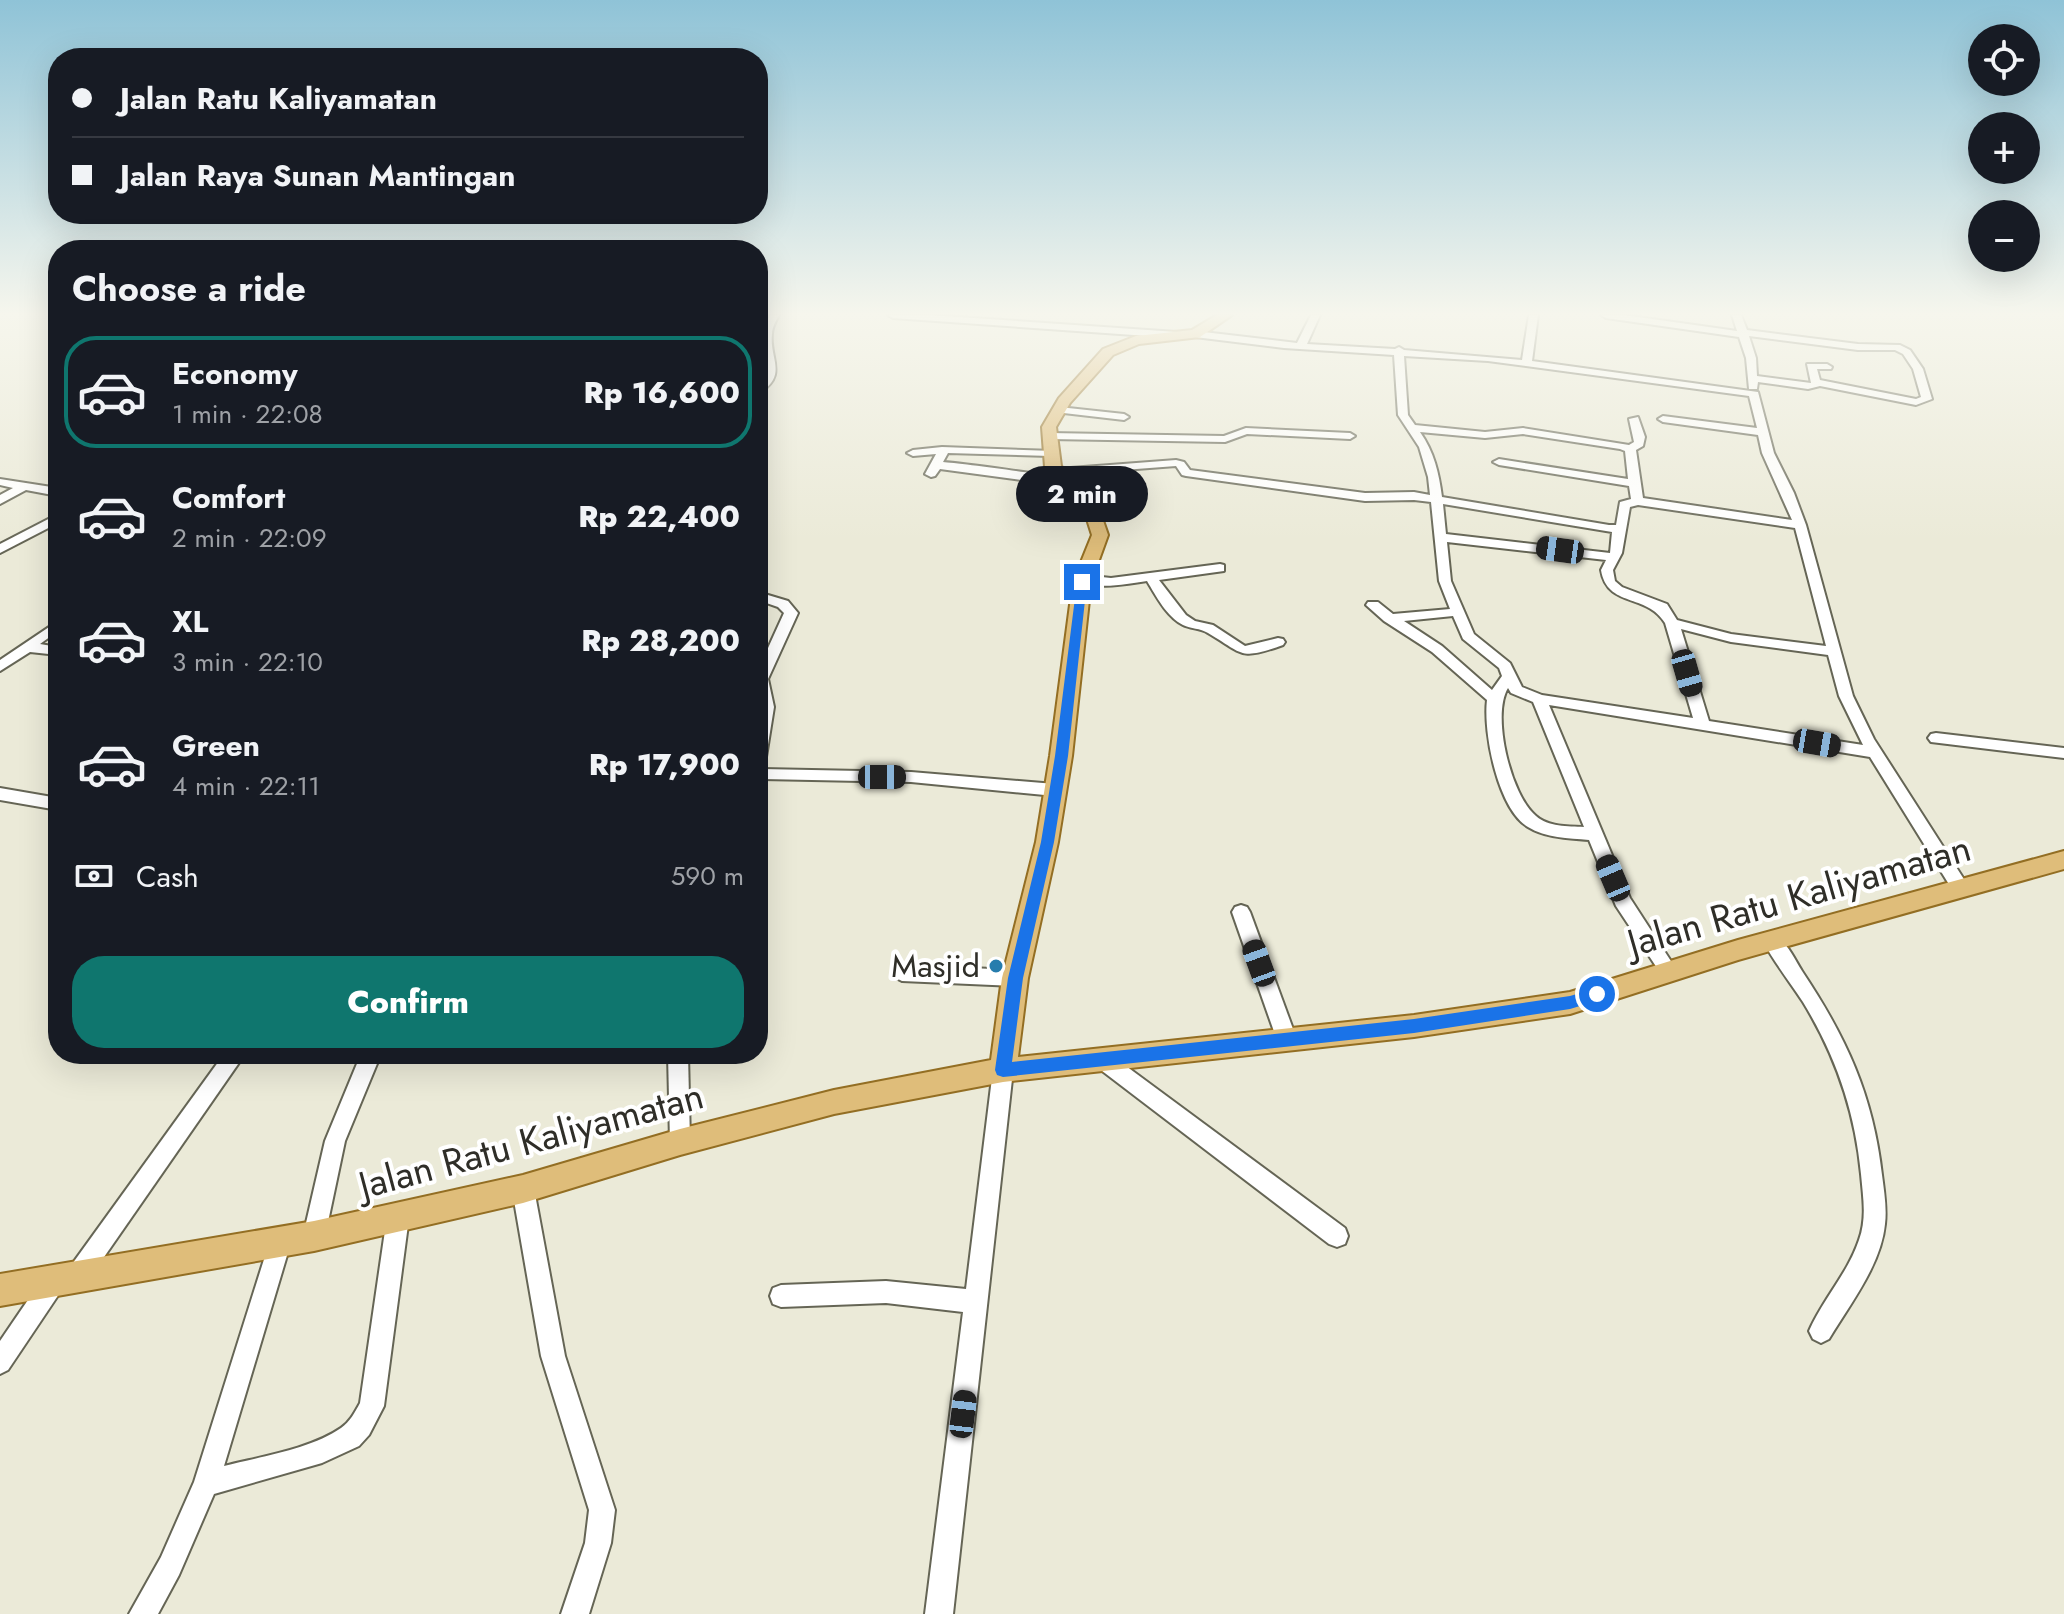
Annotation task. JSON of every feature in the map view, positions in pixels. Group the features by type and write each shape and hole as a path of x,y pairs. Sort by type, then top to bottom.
{"main road":[{"path":"1003,1070 1015,978 1047,842 1082,586 1100,535 1087,504 1059,476 1050,453 1049,427 1074,390"},
{"name":"Jalan Ratu Kaliyamatan","path":"0,1290 314,1236 523,1189 680,1142 834,1102 1003,1070 1414,1026 1570,1003 1772,941 2064,860"}],"street":[{"path":"1401,390 1403,415 1425,447 1438,499 1442,568 1457,612 1468,636 1501,661 1522,695 1874,752"},
{"path":"1727,390 1754,394"},
{"path":"1754,390 1768,453 1800,525 1846,696 1874,752 1961,889"},
{"path":"1858,390 1916,402 1927,399 1924,390"},
{"path":"1059,410 1124,417"},
{"path":"1411,428 1485,435 1523,431 1608,442 1630,449 1639,444 1640,437 1634,419"},
{"path":"1663,419 1762,432"},
{"path":"1049,436 1225,439 1243,431 1350,436"},
{"path":"1630,449 1637,501"},
{"path":"942,450 932,469 963,467 1019,479 1172,462 1180,464 1186,473 1365,497 1395,495 1438,499 1619,529"},
{"path":"913,453 942,450 1050,453"},
{"path":"1499,462 1634,483"},
{"path":"0,482 48,491"},
{"path":"0,500 21,488"},
{"path":"1702,723 1672,623 1662,607 1617,590 1609,582 1607,570 1614,557 1619,529 1624,520 1624,505 1637,501 1800,525"},
{"path":"0,549 48,523"},
{"path":"1440,537 1507,548 1533,546 1614,557"},
{"path":"1082,586 1220,568"},
{"path":"1151,578 1183,619 1196,626 1209,627 1239,651 1250,652 1278,642"},
{"path":"768,599 783,604 791,613 768,664"},
{"path":"1373,605 1432,645 1495,699"},
{"path":"1389,618 1457,612"},
{"path":"1672,623 1731,638 1835,652"},
{"path":"0,667 48,632"},
{"path":"28,647 48,650"},
{"path":"1509,677 1493,708 1506,780 1524,815 1542,828 1595,834"},
{"path":"1539,699 1630,914 1669,972"},
{"path":"1936,738 2064,753"},
{"path":"768,774 911,777 1055,790"},
{"path":"0,794 48,802"},
{"path":"1241,912 1287,1040"},
{"path":"1772,941 1820,1011 1846,1060 1870,1155 1874,1225 1863,1260 1821,1331"},
{"path":"902,973 1015,978"},
{"path":"1100,1058 1337,1236"},
{"path":"0,1362 227,1064"},
{"path":"314,1236 338,1130 367,1064"},
{"path":"678,1064 680,1142"},
{"path":"939,1614 1003,1070"},
{"path":"523,1189 553,1356 602,1510 598,1543 575,1614"},
{"path":"206,1484 317,1451 349,1438 358,1429 372,1406 398,1217"},
{"path":"143,1614 170,1566 206,1484 280,1242"},
{"path":"781,1296 886,1292 977,1302"}],"place":[{"name":"Masjid","path":"996,966"}],"route":[{"path":"1082,582 1061,756 1047,842 1015,978 1003,1070 1414,1026 1570,1003 1597,994"}]}
